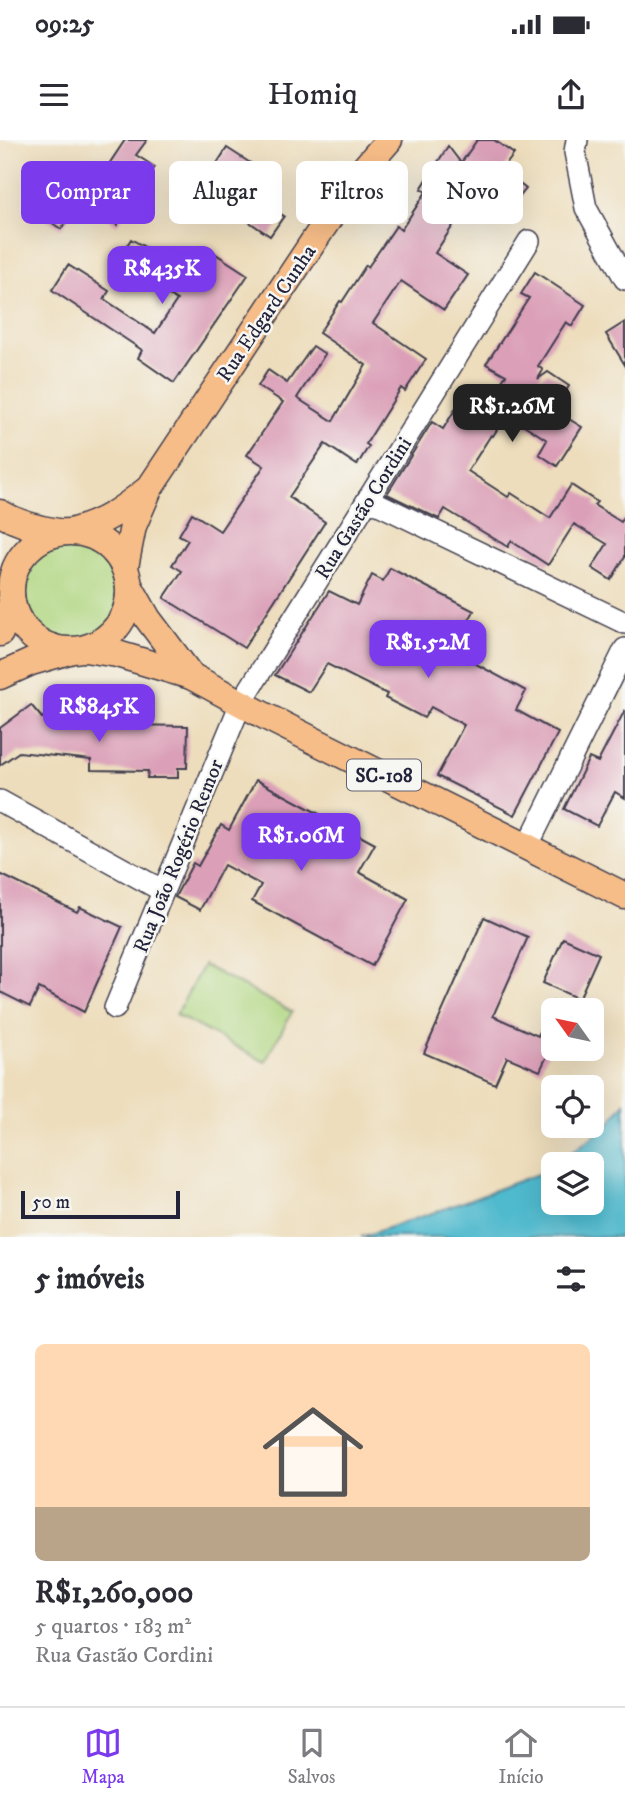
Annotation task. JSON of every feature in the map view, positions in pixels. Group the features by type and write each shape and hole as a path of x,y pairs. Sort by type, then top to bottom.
{"main road":[{"name":"Rua Edgard Cunha","path":"128,577 133,526 149,489 355,179 389,140"},
{"name":"Rua Edgard Cunha","path":"66,532 95,525 116,514 149,489"},
{"path":"0,513 34,528 90,534 117,553 128,577 128,608 118,626 103,641 31,662 0,676"},
{"path":"0,633 18,562 28,549 42,538 66,532"},
{"path":"0,552 19,622 32,637 49,647 77,650"},
{"name":"SC-108","path":"128,577 148,619 191,676"},
{"name":"SC-108","path":"77,650 117,654 191,676 625,896"}],"street":[{"path":"577,140 575,152 586,208 625,279"},
{"name":"Rua Gastão Cordini","path":"241,703 529,241"},
{"path":"368,499 625,623"},
{"path":"527,847 625,649"},
{"name":"Rua João Rogério Remor","path":"115,1008 241,703"},
{"path":"0,801 163,891"}],"green space":[{"path":"70,542 89,546 105,557 116,573 120,592 116,611 105,627 89,638 70,642 51,638 35,627 24,611 20,592 24,573 35,557 51,546"},
{"path":"203,965 292,1012 265,1062 176,1015"}],"water":[{"path":"625,1103 625,1237 361,1237 541,1173 541,1215 604,1215 604,1152 572,1152 591,1138 604,1138 604,1128"}],"building":[{"path":"125,140 147,140 136,155 146,161 111,161"},
{"path":"477,140 494,140 514,154 509,161 462,161"},
{"path":"448,146 459,161 439,161"},
{"path":"227,148 247,161 219,161"},
{"path":"422,198 422,224 454,224 435,253 468,275 444,310 401,281 373,323 426,359 405,391 401,388 366,444 369,446 357,465 325,444 289,497 325,522 244,648 164,598 182,571 172,565 188,540 179,535 192,513 220,531 264,466 247,455 283,402 258,386 268,370 287,383 313,346 325,354 297,398 333,421 366,365 319,333 396,226 401,230 408,224 408,219"},
{"path":"252,224 278,224 270,236"},
{"path":"131,239 195,276 211,251 248,275 174,383 138,358 142,350 52,290 68,265 109,291 104,299 155,333 177,300 161,290 164,285 119,258"},
{"path":"535,272 585,305 572,326 566,322 538,366 543,370 538,379 548,372 569,386 554,410 582,427 557,466 539,454 547,440 507,414 468,471 508,497 511,493 550,518 571,485 597,502 594,505 621,522 625,516 625,557 611,580 592,568 607,544 574,524 548,565 511,541 508,547 445,509 439,519 387,494 432,422 443,429 466,392 486,405 506,375 486,364 529,298 521,294"},
{"path":"625,322 625,365 606,334"},
{"path":"390,568 474,611 452,651 526,691 516,710 558,733 515,815 437,776 464,725 431,707 424,718 385,698 387,694 327,664 309,692 275,675 329,591 357,605 372,575 383,581"},
{"path":"31,705 42,718 51,711 60,724 188,726 187,768 178,768 178,778 147,778 148,771 91,770 91,760 19,752 0,765 0,728"},
{"path":"625,710 625,798 615,792 597,826 564,809 589,758 598,762"},
{"path":"256,780 375,844 359,872 408,899 372,966 252,901 261,885 224,865 200,910 175,897 193,863 198,866 221,825 229,830"},
{"path":"0,874 77,912 80,907 122,927 84,1012 39,988 30,1007 0,992"},
{"path":"484,917 528,937 493,1016 538,1036 541,1029 541,1061 545,1061 540,1071 507,1057 495,1084 424,1053"},
{"path":"563,938 599,954 579,998 543,983"}]}
